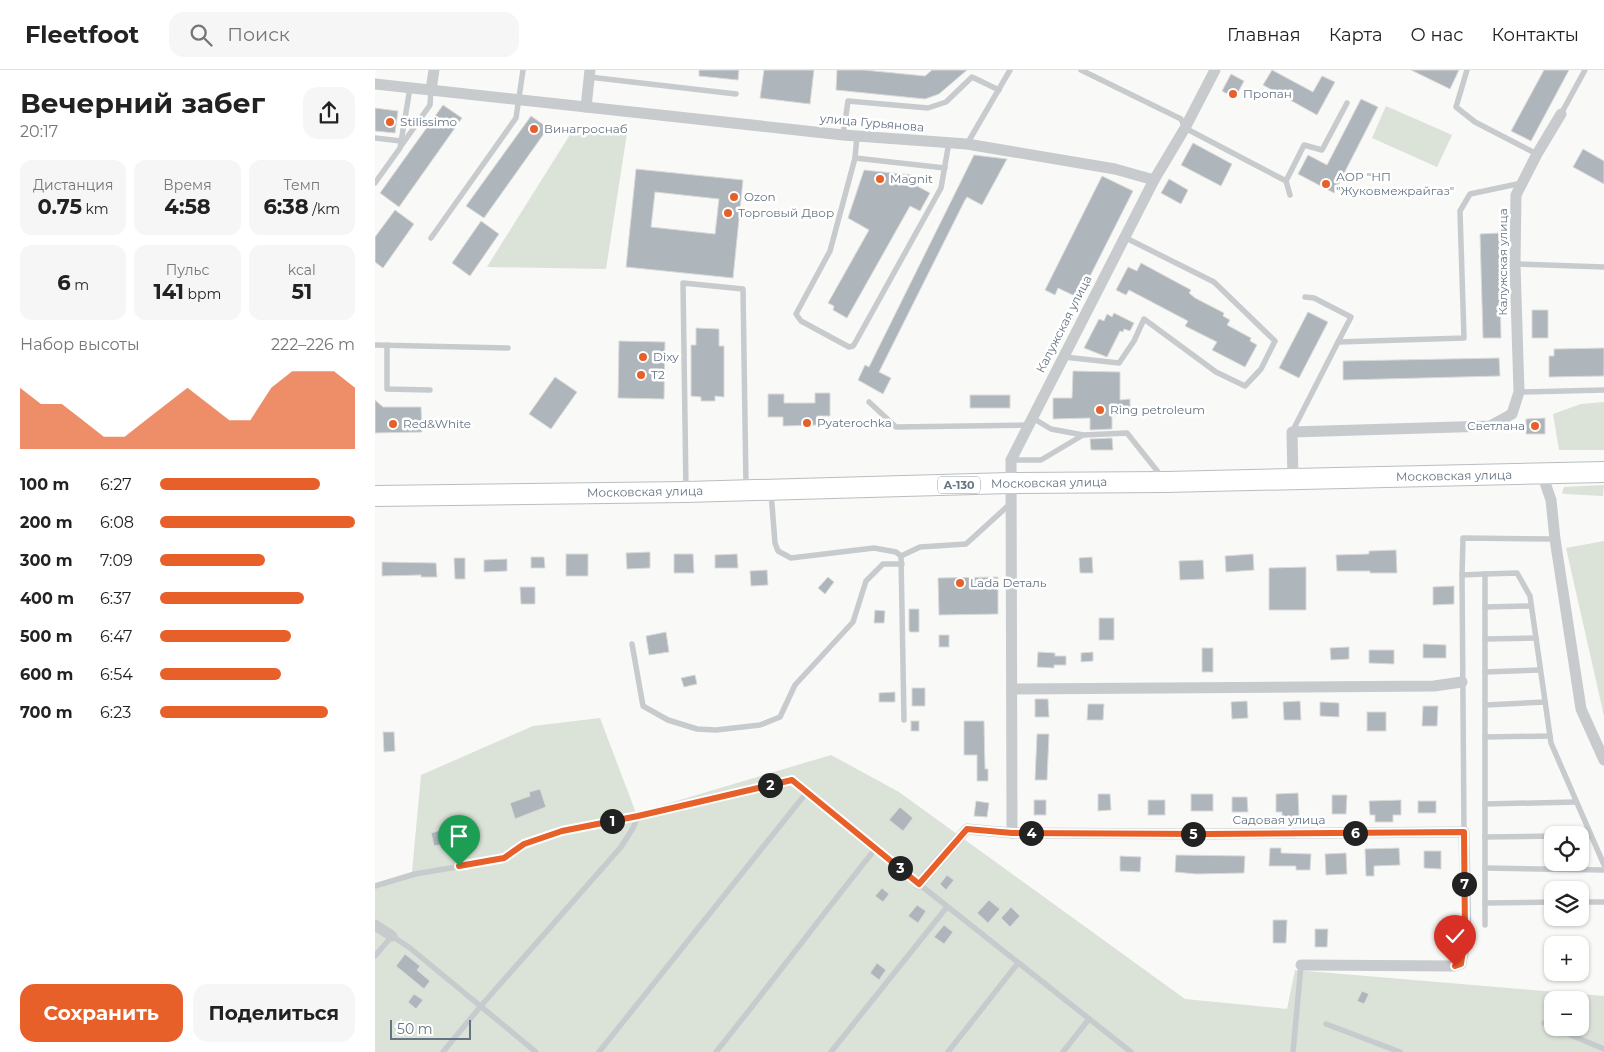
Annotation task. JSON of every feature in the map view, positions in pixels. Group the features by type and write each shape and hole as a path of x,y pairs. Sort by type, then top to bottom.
{"highway":[{"name":"Московская улица","path":"375,496 686,492 1010,483 1166,482 1604,472"}],"street":[{"path":"431,90 434,70"},
{"name":"Калужская улица","path":"1012,833 1011,460 1029,421 1153,180 1185,128 1215,70"},
{"path":"586,107 590,74"},
{"name":"улица Гурьянова","path":"375,84 843,135 967,144 1115,169 1153,180"},
{"name":"Калужская улица","path":"1519,392 1515,264 1517,194 1537,154 1561,114"},
{"path":"1293,479 1292,432 1490,426 1512,414 1519,392"},
{"path":"1542,474 1551,500 1581,709 1604,760"},
{"path":"1012,689 1434,686 1462,682"},
{"name":"Садовая улица","path":"919,884 967,829 1012,833 1464,832"},
{"path":"1301,965 1455,966 1461,964 1465,937 1464,832"},
{"path":"375,925 392,936"}],"lane":[{"path":"431,238 517,118 523,70"},
{"path":"967,144 1010,70"},
{"path":"1081,70 1181,119 1185,128 1277,180 1286,181"},
{"path":"1467,70 1457,107 1475,122 1537,154"},
{"path":"1561,114 1585,70"},
{"path":"590,74 736,94"},
{"path":"843,135 848,102 928,108 946,102 972,77 999,90"},
{"path":"400,148 410,88"},
{"path":"375,183 430,105 431,90"},
{"path":"1291,195 1286,181 1305,145 1322,150 1347,103"},
{"path":"857,136 855,158 830,251 796,314 801,321 849,347 855,343 941,188 949,142"},
{"path":"375,138 401,141"},
{"path":"855,158 945,168"},
{"path":"1338,342 1464,338 1460,211 1470,194 1523,183"},
{"path":"1063,357 1119,362 1134,341 1144,319 1216,372 1245,386 1265,362 1275,342 1214,282 1124,237"},
{"path":"1515,264 1604,267"},
{"path":"686,492 683,283 743,289 746,490"},
{"path":"1292,432 1351,317 1314,298 1305,297"},
{"path":"375,344 508,348"},
{"path":"387,345 387,389 430,390"},
{"path":"1519,392 1604,390"},
{"path":"869,402 896,427 1029,421 1051,429 1083,435 1127,433 1166,482"},
{"path":"1011,460 1041,460 1083,435"},
{"path":"771,492 775,543 778,551 791,558 874,548 896,552 901,556 904,720"},
{"path":"901,556 920,546 966,544 1010,504"},
{"path":"1464,832 1463,538 1555,538"},
{"path":"632,644 643,706 667,720 697,729 716,730 760,725 780,717 795,685 853,622 866,581 883,564 902,564"},
{"path":"1462,574 1517,573 1530,596 1551,743 1604,865"},
{"path":"1485,574 1485,925"},
{"path":"1485,607 1531,606"},
{"path":"1485,639 1535,638"},
{"path":"1485,672 1540,670"},
{"path":"1486,705 1545,702"},
{"path":"1485,736 1550,736"},
{"path":"375,886 415,874 504,858 524,844 562,831 638,816 792,780 919,884 1131,1052"},
{"path":"599,1052 807,792"},
{"path":"1485,804 1576,802"},
{"path":"443,1052 480,1007 621,847 638,816"},
{"path":"1485,837 1544,836"},
{"path":"716,1052 877,848"},
{"path":"1485,868 1604,870"},
{"path":"1485,903 1544,902"},
{"path":"1589,902 1604,902"},
{"path":"831,1052 947,906"},
{"path":"375,956 392,936 410,948 536,1052"},
{"path":"948,1052 1018,963"},
{"path":"1293,1052 1301,965"},
{"path":"1063,1052 1089,1019"},
{"path":"1326,1024 1400,1052"},
{"path":"1574,1036 1604,1049"}],"shaded area":[{"path":"1386,106 1452,135 1437,167 1372,138"},
{"path":"576,125 627,133 606,269 487,267"},
{"path":"1604,402 1604,450 1559,450 1553,414 1581,404"},
{"path":"1604,485 1603,496 1562,493 1564,487"},
{"path":"1604,541 1604,716 1566,548"},
{"path":"600,718 636,813 831,755 899,792 1185,999 1287,1009 1295,970 1545,991 1544,1036 1589,1036 1589,995 1604,996 1604,1052 375,1052 375,883 412,872 421,775 533,726"}],"building":[{"path":"699,70 739,70 738,80 699,76"},
{"path":"764,70 814,70 810,104 760,98"},
{"path":"837,70 864,70 925,76 932,70 967,70 939,94 925,99 836,90"},
{"path":"1272,70 1313,92 1322,76 1335,82 1317,115 1263,85"},
{"path":"1411,70 1459,70 1450,89"},
{"path":"1544,70 1569,70 1531,141 1511,131"},
{"path":"1231,74 1244,81 1235,98 1222,91"},
{"path":"1361,99 1378,107 1334,193 1298,174 1308,155 1327,165"},
{"path":"443,105 462,118 399,207 380,193"},
{"path":"375,108 398,111 395,133 375,131"},
{"path":"531,116 548,128 484,218 466,206"},
{"path":"1193,143 1232,164 1221,186 1181,165"},
{"path":"1583,149 1604,161 1604,184 1573,167"},
{"path":"974,155 1007,159 982,205 967,197 965,200 879,372 891,378 883,394 858,380 865,365 869,367"},
{"name":"Торговый Двор","path":"636,169 743,180 733,278 626,267","holes":["655,192 719,199 715,234 651,227"]},
{"path":"864,170 912,175 919,179 915,185 930,193 920,211 910,206 847,318 833,310 834,306 828,303 869,230 848,218"},
{"path":"1102,176 1133,191 1079,298 1058,288 1055,295 1045,290"},
{"path":"1169,179 1188,190 1181,204 1161,193"},
{"path":"395,210 414,224 383,268 375,262 375,237"},
{"path":"481,221 499,234 470,276 452,263"},
{"path":"1499,233 1501,338 1483,338 1480,234"},
{"path":"1141,263 1191,290 1189,293 1195,298 1224,313 1223,316 1230,320 1227,325 1251,338 1250,341 1257,345 1245,367 1212,350 1217,342 1185,326 1188,321 1129,290 1126,295 1116,290 1128,267 1137,271"},
{"path":"1532,310 1548,310 1548,338 1532,338"},
{"path":"1308,312 1328,322 1299,378 1279,368"},
{"path":"1114,313 1134,323 1130,331 1124,329 1123,332 1120,331 1107,357 1084,348 1099,319 1104,321 1107,314 1112,317"},
{"path":"696,328 719,329 719,346 724,346 724,397 715,396 715,401 701,401 701,397 691,396 691,345 696,345"},
{"path":"619,341 665,342 664,399 618,398"},
{"path":"1604,348 1604,376 1549,377 1549,356 1554,356 1554,349"},
{"path":"1499,358 1500,376 1343,380 1343,361"},
{"path":"1073,371 1120,372 1120,400 1130,399 1130,415 1112,416 1112,429 1090,430 1090,418 1053,419 1053,398 1072,398"},
{"path":"555,377 577,392 551,429 529,414"},
{"path":"815,393 830,393 830,416 817,416 817,425 783,426 783,417 768,417 768,394 784,394 784,403 815,403"},
{"path":"970,395 1010,395 1010,408 970,408"},
{"path":"375,400 383,407 421,407 422,432 375,433"},
{"name":"Светлана","path":"1545,418 1545,434 1526,434 1526,419"},
{"path":"1112,438 1113,450 1091,450 1090,439"},
{"path":"1396,550 1397,573 1337,571 1336,555 1369,554 1369,551"},
{"path":"650,552 650,568 627,569 626,553"},
{"path":"566,554 588,554 588,576 566,576"},
{"path":"674,554 693,554 694,573 674,573"},
{"path":"737,554 738,568 715,568 715,555"},
{"path":"1253,554 1254,570 1226,572 1225,556"},
{"path":"531,557 544,557 545,568 531,568"},
{"path":"1092,557 1093,573 1080,573 1079,558"},
{"path":"454,558 465,558 465,579 455,579"},
{"path":"507,559 507,571 484,572 484,560"},
{"path":"1203,560 1204,579 1180,580 1179,561"},
{"path":"382,562 436,563 437,577 421,577 421,575 382,576"},
{"path":"1306,567 1306,610 1269,610 1269,568"},
{"path":"767,570 768,585 751,586 750,571"},
{"path":"828,577 834,582 825,594 818,588"},
{"path":"998,577 998,614 939,615 938,578"},
{"path":"1454,586 1454,604 1433,605 1433,587"},
{"path":"520,587 535,587 535,604 521,604"},
{"path":"909,609 919,609 919,632 910,632 909,630"},
{"path":"875,610 885,611 884,623 874,623"},
{"path":"1099,618 1114,618 1114,640 1099,640"},
{"path":"666,632 669,652 649,655 646,636"},
{"path":"939,635 949,635 949,647 939,647"},
{"path":"1423,644 1446,645 1446,658 1423,658"},
{"path":"1349,647 1349,659 1331,660 1330,648"},
{"path":"1202,648 1213,648 1213,672 1202,672"},
{"path":"1369,650 1394,650 1394,664 1369,663"},
{"path":"1038,652 1055,653 1055,656 1066,656 1066,665 1054,665 1054,668 1037,667"},
{"path":"1093,652 1093,661 1081,662 1081,653"},
{"path":"695,675 697,684 684,687 681,678"},
{"path":"912,688 925,688 925,706 912,706"},
{"path":"895,692 895,702 879,702 879,693"},
{"path":"1035,699 1048,699 1049,717 1035,717"},
{"path":"1247,701 1248,718 1232,719 1231,702"},
{"path":"1300,701 1301,720 1284,720 1283,702"},
{"path":"1320,702 1339,703 1339,717 1320,716"},
{"path":"1088,704 1104,704 1103,720 1087,720"},
{"path":"1423,706 1438,706 1437,726 1422,726"},
{"path":"1367,712 1386,712 1386,731 1367,731"},
{"path":"911,721 919,721 919,731 911,731"},
{"path":"964,721 984,721 985,769 988,769 988,781 977,781 977,755 964,755"},
{"path":"383,732 394,732 395,751 384,752"},
{"path":"1037,734 1049,734 1047,780 1035,780"},
{"path":"540,789 546,807 515,819 510,803 530,796 529,792"},
{"path":"1298,793 1299,817 1282,817 1282,812 1276,812 1276,794"},
{"path":"1098,794 1110,794 1111,810 1098,811"},
{"path":"1191,794 1213,794 1213,811 1191,811"},
{"path":"1332,795 1347,795 1346,814 1332,814"},
{"path":"1232,797 1247,797 1248,812 1232,812"},
{"path":"1034,800 1046,800 1046,815 1034,815"},
{"path":"1148,800 1165,800 1165,815 1148,815"},
{"path":"1401,800 1401,815 1393,815 1393,822 1375,822 1375,815 1370,815 1369,801"},
{"path":"976,801 989,803 987,817 974,816"},
{"path":"1418,801 1436,801 1436,813 1418,813"},
{"path":"900,807 913,818 903,831 889,820"},
{"path":"441,830 444,844 434,846 431,833"},
{"path":"1270,848 1281,848 1281,853 1311,854 1310,870 1296,870 1296,866 1269,866"},
{"path":"1399,848 1400,865 1374,866 1374,876 1366,876 1365,849"},
{"path":"1424,851 1441,851 1441,869 1424,868"},
{"path":"1346,853 1347,874 1326,875 1325,854"},
{"path":"1176,855 1245,856 1244,873 1196,874 1175,872"},
{"path":"1120,856 1141,857 1140,872 1120,871"},
{"path":"947,875 954,880 946,890 940,884"},
{"path":"882,888 889,894 883,902 875,896"},
{"path":"989,900 1000,909 988,923 977,913"},
{"path":"917,905 926,911 918,923 908,916"},
{"path":"1011,907 1020,916 1010,927 1001,918"},
{"path":"1273,920 1287,920 1286,943 1273,943"},
{"path":"944,925 953,932 944,944 934,937"},
{"path":"1315,929 1328,929 1327,947 1315,947"},
{"path":"405,954 420,966 417,970 430,981 424,989 396,966"},
{"path":"877,963 886,970 879,980 870,973"},
{"path":"1362,991 1369,994 1364,1004 1357,1001"},
{"path":"414,994 423,1000 416,1009 408,1002"}],"place":[{"name":"Пропан","path":"1233,94"},
{"name":"Stilissimo","path":"390,122"},
{"name":"Винагроснаб","path":"534,129"},
{"name":"Magnit","path":"880,179"},
{"name":"АОР \"НП \"Жуковмежрайгаз\"","path":"1326,184"},
{"name":"Ozon","path":"734,197"},
{"name":"Торговый Двор","path":"728,213"},
{"name":"Dixy","path":"643,357"},
{"name":"T2","path":"641,375"},
{"name":"Ring petroleum","path":"1100,410"},
{"name":"Pyaterochka","path":"807,423"},
{"name":"Red&White","path":"393,424"},
{"name":"Светлана","path":"1535,426"},
{"name":"Lada Dеталь","path":"960,583"}],"route":[{"path":"459,866 504,858 524,844 562,831 638,816 792,780 919,884 967,829 1012,833 1464,832 1465,937 1461,964 1455,966"}]}
